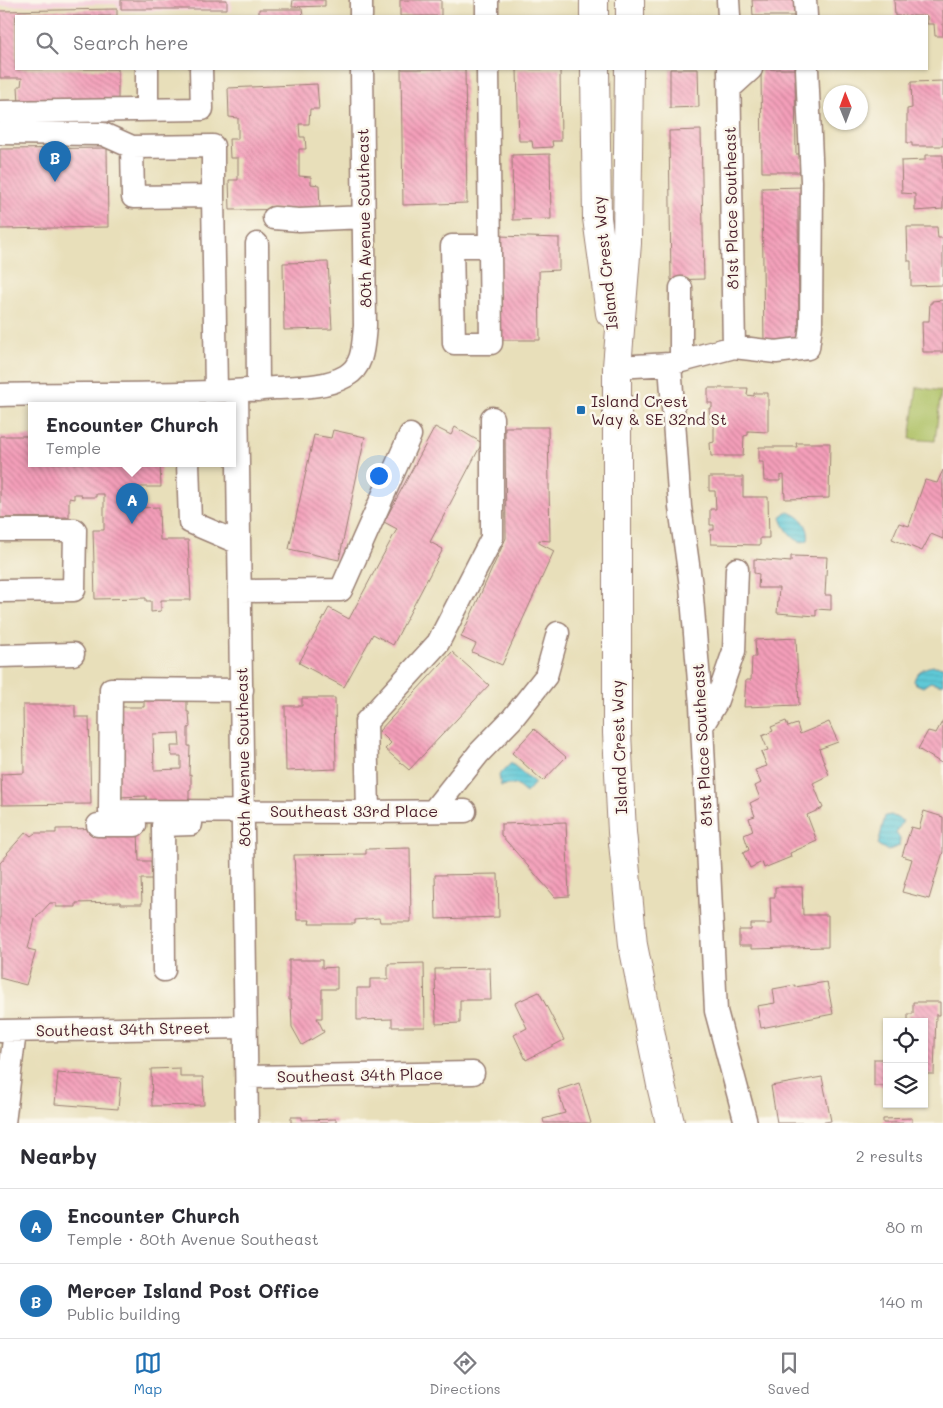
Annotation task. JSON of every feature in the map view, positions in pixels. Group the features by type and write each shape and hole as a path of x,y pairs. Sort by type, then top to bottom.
{"main road":[{"path":"594,0 594,15"},
{"path":"630,0 630,15"},
{"name":"Island Crest Way","path":"595,70 597,218 617,367"},
{"name":"Island Crest Way","path":"629,70 627,243 617,367 617,733 622,832 632,945 670,1123"}],"street":[{"path":"360,0 361,15"},
{"path":"486,0 487,15"},
{"path":"728,0 729,15"},
{"path":"805,0 806,15"},
{"path":"146,70 147,110"},
{"path":"0,112 202,109 201,70"},
{"name":"80th Avenue Southeast","path":"236,422 237,391 324,384 347,376 358,366 362,353 365,326 362,70"},
{"path":"488,70 490,246"},
{"path":"730,78 749,70"},
{"path":"617,367 675,362 734,346 776,352 808,348 811,324 812,181 808,71"},
{"name":"81st Place Southeast","path":"730,78 734,346"},
{"path":"0,133 103,134 132,147 213,146 214,196 237,391"},
{"path":"132,147 133,197 214,196"},
{"path":"274,218 299,220 364,217"},
{"path":"237,391 257,244"},
{"name":"81st Place Southeast","path":"681,288 675,362 680,507 691,586 702,726 716,1011 746,1123"},
{"path":"0,395 237,391"},
{"path":"368,812 366,722 438,643 492,538 492,418"},
{"path":"240,591 341,590 410,434"},
{"path":"188,467 190,522 239,543"},
{"name":"80th Avenue Southeast","path":"236,467 242,690 247,1123"},
{"path":"0,530 74,530 74,590 0,591"},
{"path":"702,726 716,703 734,651 737,569"},
{"path":"433,812 479,753 512,719 546,676 558,633"},
{"path":"0,656 73,654"},
{"path":"242,690 111,689 110,811 244,818"},
{"name":"Southeast 33rd Place","path":"244,818 368,812 465,811"},
{"path":"98,825 163,825 244,818"},
{"path":"163,825 164,970"},
{"name":"Southeast 34th Street","path":"8,1031 246,1027"},
{"path":"4,1123 8,1031"},
{"name":"Southeast 34th Place","path":"247,1077 473,1074"}],"shaded area":[{"path":"0,0 231,0 232,11 122,11 115,4 0,6"}],"green space":[{"path":"917,387 941,391 935,441 910,439"}],"water":[{"path":"785,512 799,517 808,530 808,540 804,542 799,541 791,535 781,517"},
{"path":"934,666 943,667 943,685 930,682 923,687 916,684 914,681 919,672"},
{"path":"511,763 535,783 526,793 515,784 501,786 499,775"},
{"path":"891,815 903,821 896,833 900,839 899,846 888,851 878,845 885,816"}],"building":[{"path":"121,0 227,0 227,9 121,9"},
{"path":"293,0 325,0 325,6 292,7"},
{"path":"400,0 441,0 441,15 400,15"},
{"path":"752,0 795,0 796,15 753,15"},
{"path":"894,0 943,0 943,36 935,36 934,24 928,24 928,15 895,15"},
{"path":"117,9 117,15 15,15 15,70 118,70 118,102 19,105 18,86 21,86 22,78 0,78 0,11"},
{"path":"259,9 302,9 303,15 259,15"},
{"path":"401,70 465,70 467,203 403,205"},
{"path":"517,70 560,70 561,141 552,141 553,147 533,148 532,141 519,141"},
{"path":"670,70 698,70 699,107 670,108"},
{"path":"761,70 801,70 801,80 795,80 796,154 802,154 803,172 762,172"},
{"path":"943,81 943,146 912,146 912,143 907,143 907,109 912,108 911,82"},
{"path":"317,84 319,109 310,109 309,124 299,124 300,137 305,137 306,149 299,149 299,176 311,177 311,184 319,185 320,209 230,210 229,180 238,180 238,158 230,158 229,139 238,139 238,118 229,117 228,88"},
{"path":"701,130 704,279 671,280 669,131"},
{"path":"107,148 108,227 0,229 0,149"},
{"path":"550,154 551,219 513,220 512,155"},
{"path":"925,155 943,155 943,209 915,211 915,194 902,193 901,161 925,160"},
{"path":"805,187 805,206 798,207 799,325 806,325 806,344 764,344 762,188"},
{"path":"907,227 937,227 938,238 943,238 943,285 911,286 911,261 908,261"},
{"path":"499,236 559,238 559,270 539,271 540,340 497,340"},
{"path":"328,262 332,329 284,330 283,263"},
{"path":"943,300 943,352 923,352 922,321 929,321 930,303 932,301"},
{"path":"708,388 748,388 747,395 754,396 754,393 768,393 768,432 748,431 748,435 744,436 743,456 711,456 710,443 714,442 714,423 710,423 709,408 712,408 712,403 708,403"},
{"path":"435,427 451,435 455,427 482,443 430,542 443,549 393,645 373,634 344,687 299,663 329,608 349,619 397,529 384,522"},
{"path":"505,427 548,427 550,541 539,540 539,543 554,551 502,665 472,652 476,644 461,637 506,538"},
{"path":"333,430 365,437 339,560 289,549 314,435 331,438"},
{"path":"0,436 28,436 28,467 160,467 161,487 135,487 135,508 159,507 160,540 188,540 191,600 161,600 161,611 151,612 151,601 146,601 146,598 95,599 93,530 104,530 104,494 96,494 96,497 82,497 81,494 74,494 74,499 69,498 69,517 0,518"},
{"path":"796,443 830,443 829,498 785,499 784,475 780,476 780,481 764,481 763,462 759,462 759,447 797,447"},
{"path":"943,470 943,539 931,534 922,551 892,539 899,523 909,526 925,480 937,483"},
{"path":"709,477 743,477 743,497 768,497 769,538 760,538 760,545 711,544 710,530 714,530 714,525 710,525 710,509 716,509 715,491 709,491"},
{"path":"791,556 827,557 825,595 831,595 831,610 816,609 816,616 777,613 779,588 758,588 759,574 754,573 754,559 791,562"},
{"path":"796,638 799,705 744,707 746,680 751,680 752,657 756,657 755,640"},
{"path":"452,652 489,685 409,770 385,749 391,743 379,731"},
{"path":"187,697 190,727 188,728 188,746 190,746 189,775 191,774 189,805 147,806 146,796 118,797 116,707 144,707 144,698","holes":["179,733 180,746 171,746 172,756 181,756 181,769 154,770 153,734"]},
{"path":"302,698 335,698 336,769 286,771 285,706 302,706"},
{"path":"23,705 75,705 75,717 89,717 91,804 2,805 1,774 24,773"},
{"path":"943,720 943,764 918,749 928,731 936,733"},
{"path":"786,721 788,727 797,724 800,734 829,722 838,742 819,749 829,775 813,783 823,808 807,815 817,841 790,853 791,857 764,868 762,862 750,868 743,853 749,850 744,835 753,831 749,818 755,816 750,803 760,798 755,786 761,783 755,770 767,766 761,752 768,750 762,736 773,731 771,727"},
{"path":"534,729 566,757 543,781 512,753"},
{"path":"924,811 943,817 943,852 929,899 902,892 912,859 902,856 911,827 919,829"},
{"path":"566,822 569,896 555,897 501,835 501,824"},
{"path":"138,828 139,861 151,861 152,879 141,879 142,904 121,904 120,902 76,903 76,907 56,907 56,903 50,903 35,919 28,949 36,951 26,985 0,978 0,863 26,832 31,836 35,833 56,833 56,829"},
{"path":"410,848 411,922 380,922 379,918 355,920 355,924 309,924 310,920 297,920 294,855 366,854 366,849"},
{"path":"498,874 499,917 436,919 435,875"},
{"path":"775,887 802,887 803,915 828,915 828,947 751,949 751,946 739,946 739,930 751,930 751,924 771,924 770,897 775,897"},
{"path":"289,960 322,960 322,968 337,967 337,989 322,989 322,1018 317,1018 324,1032 302,1045 292,1027 291,1000 289,1000"},
{"path":"424,963 425,1027 392,1027 392,1019 357,1020 357,988 370,988 370,979 388,979 388,964"},
{"path":"490,968 491,1000 460,1000 460,1023 436,1024 435,969"},
{"path":"827,982 833,1014 761,1028 757,1006 775,1003 773,989"},
{"path":"539,992 564,1040 526,1060 514,1035 527,1028 515,1003"},
{"path":"913,1002 940,1002 940,1015 936,1015 934,1074 928,1074 928,1018 908,1018 908,1014 913,1014"},
{"path":"874,1059 883,1059 883,1086 874,1086"},
{"path":"180,1068 180,1077 203,1077 204,1105 152,1106 151,1069"},
{"path":"58,1073 121,1078 118,1109 55,1104"},
{"path":"822,1077 831,1121 819,1123 777,1123 771,1086"},
{"path":"579,1083 591,1123 544,1123 543,1119 565,1113 558,1090"},
{"path":"291,1117 302,1117 302,1120 336,1119 336,1123 291,1123"},
{"path":"912,1118 912,1123 883,1123 883,1119"}],"place":[{"name":"Mercer Island Post Office","path":"55,182"},
{"name":"Island Crest Way & SE 32nd St","path":"581,410"},
{"name":"Encounter Church","path":"132,524"}]}
